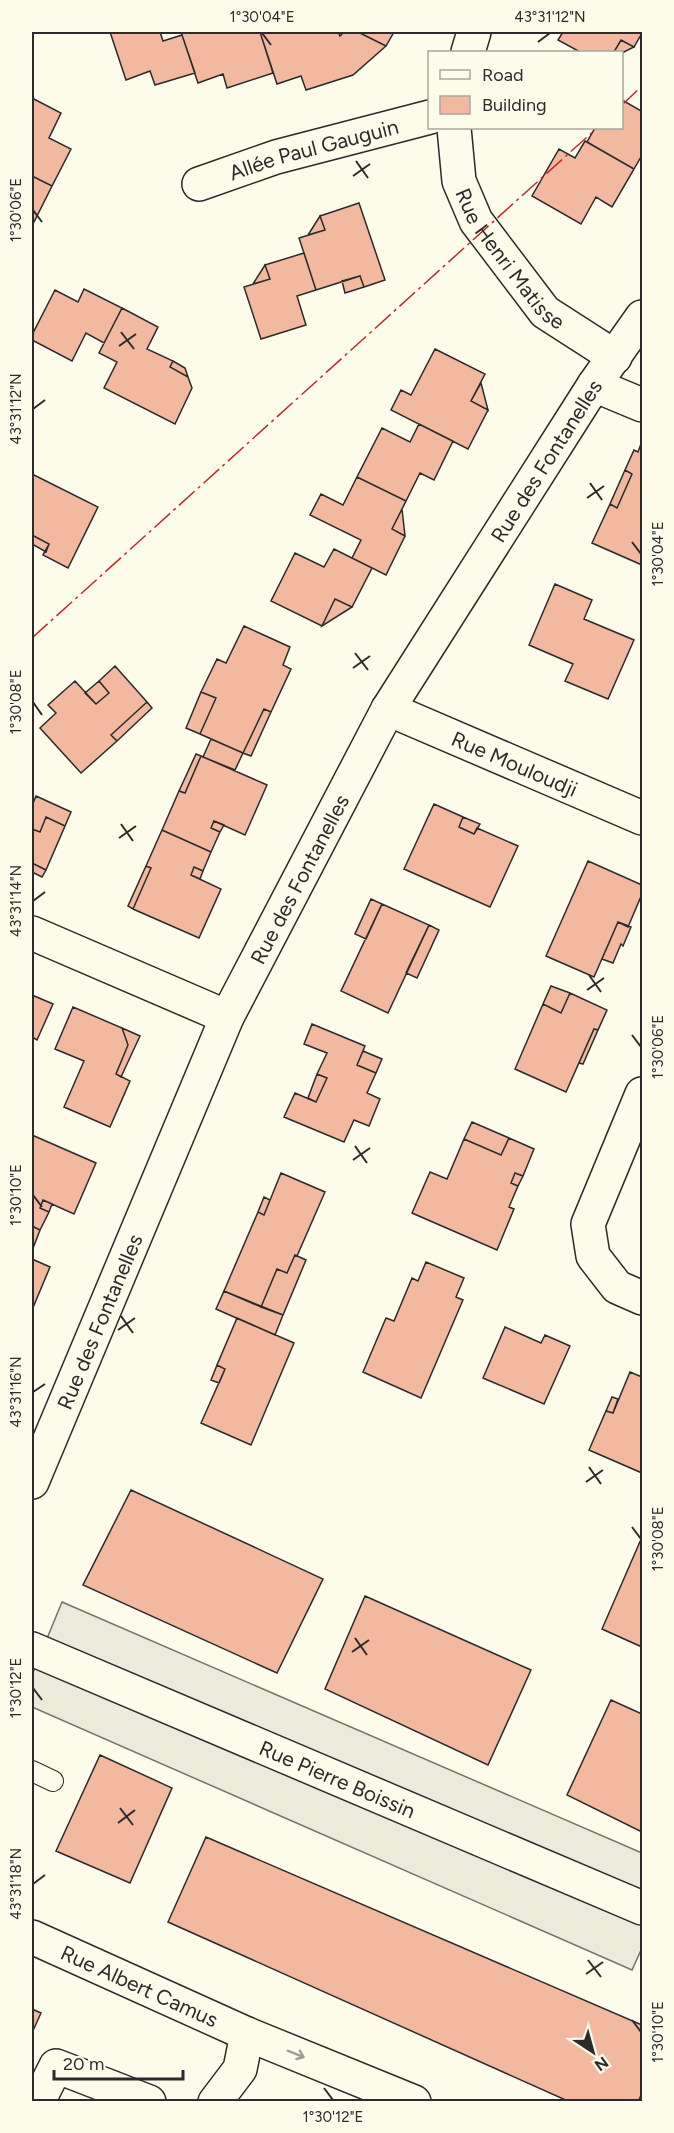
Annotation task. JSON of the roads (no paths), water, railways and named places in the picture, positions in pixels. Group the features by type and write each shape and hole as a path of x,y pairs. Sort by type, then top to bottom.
{"street":[{"path":"468,51 474,32"},
{"name":"Allée Paul Gauguin","path":"199,184 276,157 428,117"},
{"name":"Rue Henri Matisse","path":"454,129 459,181 476,222 546,312 615,357"},
{"name":"Rue des Fontanelles","path":"32,1482 227,1017 388,709 594,385 642,317"},
{"path":"594,385 642,405"},
{"name":"Rue Mouloudji","path":"388,709 642,818"},
{"path":"32,933 227,1017"},
{"path":"642,1094 588,1224 593,1257 617,1287 642,1298"},
{"name":"Rue Pierre Boissin","path":"32,1649 642,1908"},
{"name":"Rue Albert Camus","path":"32,1937 247,2034 414,2102"},
{"path":"215,2102 240,2069 247,2034"},
{"path":"38,2102 56,2066 149,2102"}],"lane":[{"path":"32,1771 53,1781"}]}
